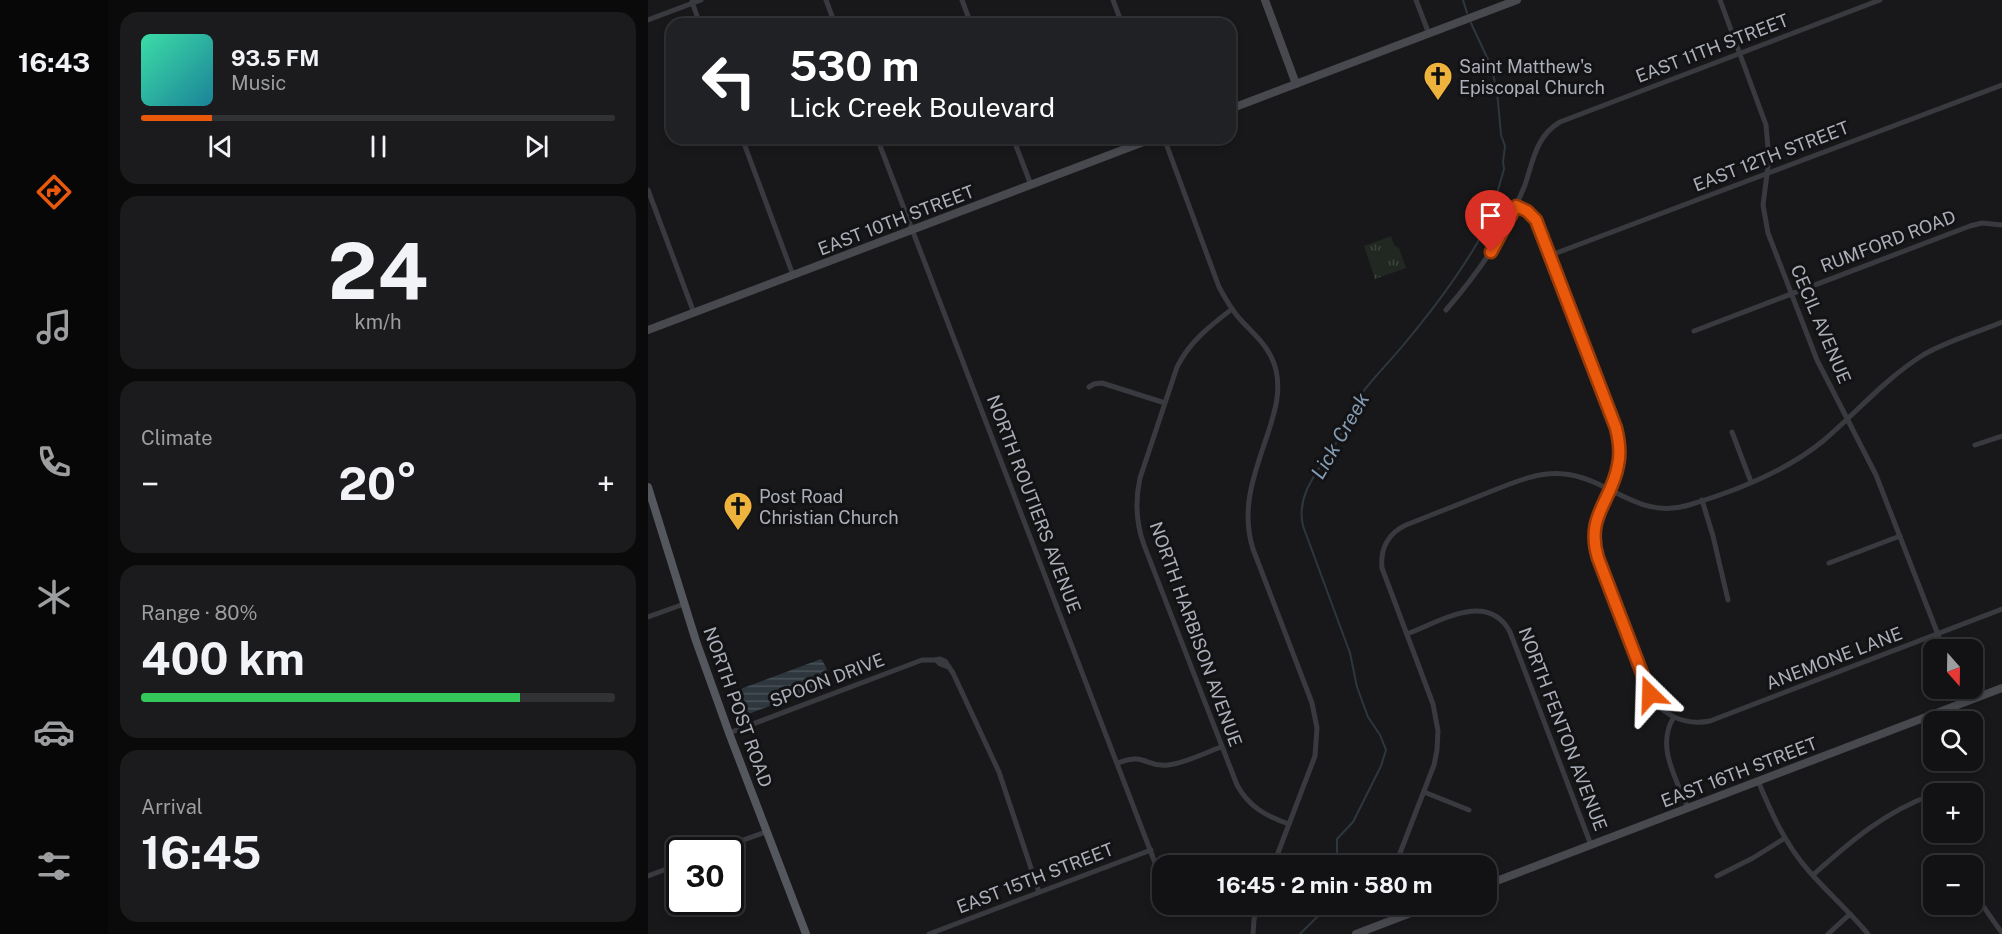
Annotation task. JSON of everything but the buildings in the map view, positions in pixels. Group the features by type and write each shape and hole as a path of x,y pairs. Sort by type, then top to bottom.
{"main road":[{"path":"1265,0 1296,84"},
{"path":"1236,107 1517,0"},
{"name":"EAST 10TH STREET","path":"648,330 1138,144"},
{"name":"NORTH POST ROAD","path":"648,488 684,604 729,732 806,934"},
{"name":"EAST 16TH STREET","path":"1497,881 2002,688"},
{"path":"1356,934 1406,915"}],"street":[{"path":"648,20 701,0"},
{"path":"826,0 833,18"},
{"path":"962,0 969,18"},
{"path":"1113,0 1120,18"},
{"path":"1416,0 1429,34"},
{"name":"CECIL AVENUE","path":"1720,0 1766,125 1769,149 1762,198 1764,221 1817,360 1874,470 1940,639"},
{"name":"EAST 11TH STREET","path":"1446,310 1477,272 1499,239 1516,206 1542,136 1551,127 1880,0"},
{"path":"692,2 698,18"},
{"name":"EAST 12TH STREET","path":"1551,255 2002,85"},
{"path":"744,144 793,275"},
{"name":"NORTH ROUTIERS AVENUE","path":"880,144 1153,855"},
{"path":"1015,144 1031,185"},
{"path":"1166,144 1219,287 1232,309 1265,345 1276,373 1277,404 1251,487 1248,524 1253,549 1312,703 1317,728 1317,746 1313,764 1277,855"},
{"path":"648,190 694,313"},
{"path":"1516,206 1527,211 1536,220 1617,434 1618,465 1596,522 1597,554 1648,691 1657,704 1674,717 1667,731 1666,751 1688,808"},
{"name":"RUMFORD ROAD","path":"1694,331 1972,225 1994,223 2002,225"},
{"name":"NORTH HARBISON AVENUE","path":"1232,309 1206,329 1185,352 1177,367 1139,484 1138,524 1148,556 1237,785 1248,801 1265,814 1289,824"},
{"path":"1399,855 1435,760 1438,741 1433,704 1382,568 1382,556 1395,531 1539,475 1558,473 1573,475 1639,504 1656,508 1677,508 1702,500 1782,469 1824,440 1900,372 1923,355 1942,345 2002,322"},
{"path":"1089,387 1102,383 1165,403"},
{"path":"1732,432 1751,482"},
{"path":"1975,446 2002,436"},
{"path":"1702,500 1728,600"},
{"path":"1828,563 1900,536"},
{"path":"648,617 684,604"},
{"name":"ANEMONE LANE","path":"1674,717 1695,723 1710,721 2002,609"},
{"name":"NORTH FENTON AVENUE","path":"1407,634 1462,612 1474,610 1490,612 1503,621 1510,632 1592,845"},
{"name":"SPOON DRIVE","path":"729,732 922,660 943,660 953,673 995,764 1039,892"},
{"path":"1118,763 1134,758 1156,765 1170,765 1221,747"},
{"path":"1758,781 1785,838 1813,875 1868,934"},
{"path":"1424,792 1469,810"},
{"path":"1813,875 1867,828 1898,809 1923,799"},
{"path":"744,840 766,832"},
{"path":"1717,876 1753,858 1785,838"},
{"name":"EAST 15TH STREET","path":"929,934 1151,850"},
{"path":"648,876 666,869"},
{"path":"1983,906 2002,933"},
{"path":"1828,934 1850,914"},
{"path":"1253,934 1255,915"}],"green space":[{"path":"1391,236 1394,245 1399,248 1406,268 1375,279 1364,246"}],"shaded area":[{"path":"821,659 828,674 827,684 746,715 738,706 735,691"}],"waterway":[{"name":"Lick Creek","path":"1463,0 1467,13"},
{"name":"Lick Creek","path":"1337,855 1337,839 1353,822 1381,766 1386,750 1380,735 1368,717 1357,687 1350,653 1303,526 1303,502 1306,491 1340,436 1355,403 1449,286 1479,240 1492,211 1504,169 1505,146 1501,135 1497,91 1491,66 1471,23"},
{"name":"Lick Creek","path":"1300,934 1319,915"}],"place":[{"name":"Saint Matthew's Episcopal Church","path":"1438,102"},
{"name":"Post Road Christian Church","path":"738,532"}],"route":[{"path":"1491,252 1516,206 1532,215 1540,229 1616,428 1619,446 1618,465 1613,483 1598,513 1595,547 1650,694"}]}
